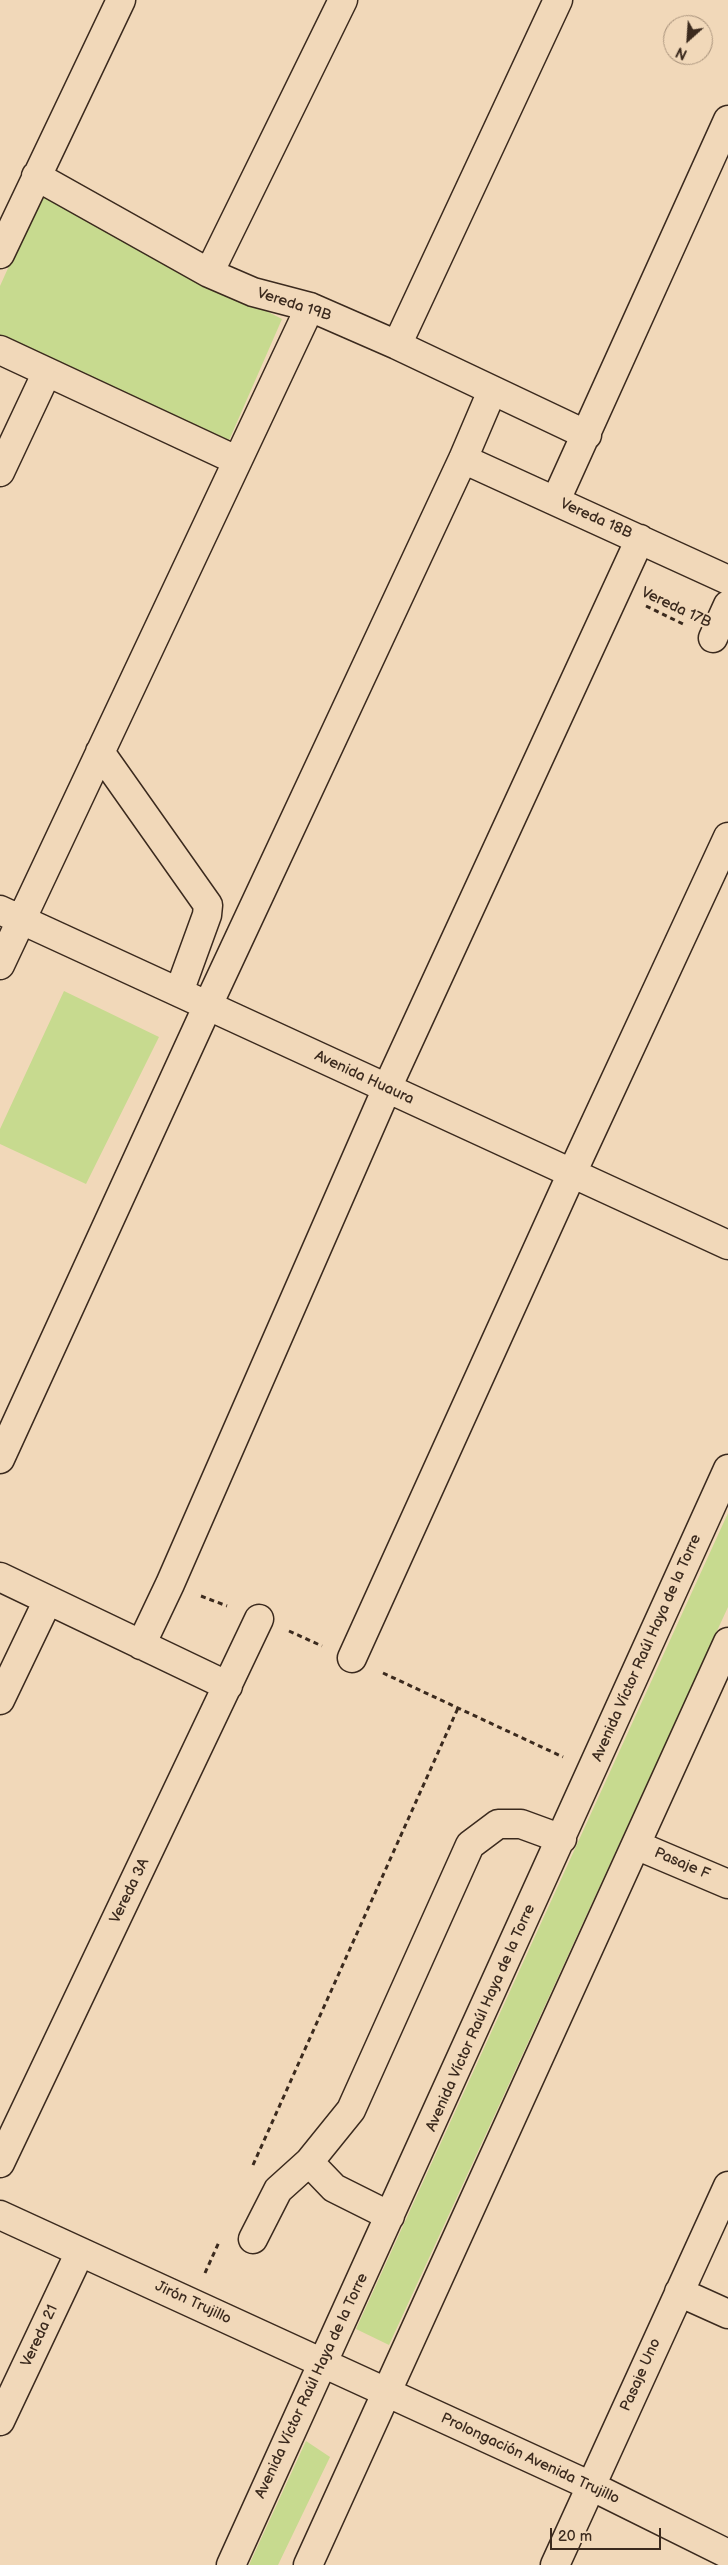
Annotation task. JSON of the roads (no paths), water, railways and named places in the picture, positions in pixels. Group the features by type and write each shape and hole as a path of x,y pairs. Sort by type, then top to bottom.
{"street":[{"path":"0,254 120,0"},
{"path":"209,273 343,0"},
{"path":"397,345 558,0"},
{"path":"556,500 728,120"},
{"name":"Vereda 19B","path":"36,176 209,273 253,292 310,307 397,345 492,392 587,435"},
{"path":"0,965 10,915 100,752 236,460 310,307"},
{"path":"0,350 236,460"},
{"path":"0,472 47,372"},
{"path":"0,1459 208,1006 463,459 492,392"},
{"name":"Vereda 18B","path":"463,459 640,538 728,580"},
{"path":"141,1645 178,1566 387,1088 640,538"},
{"path":"713,638 728,605"},
{"path":"100,752 208,904 208,915 179,992"},
{"path":"352,1658 572,1173 728,837"},
{"name":"Avenida Huaura","path":"10,915 728,1245"},
{"name":"Avenida Víctor Raúl Haya de la Torre","path":"231,2565 562,1839 728,1469"},
{"path":"0,1577 228,1686"},
{"path":"0,1700 7,1666 48,1600"},
{"name":"Vereda 3A","path":"0,2163 260,1619"},
{"path":"308,2565 728,1642"},
{"path":"253,2239 278,2190 309,2162 350,2110 470,1845 498,1824 521,1824 562,1839"},
{"name":"Pasaje F","path":"636,1845 728,1884"},
{"path":"309,2162 334,2188 390,2216"},
{"name":"Pasaje Uno","path":"555,2565 728,2186"},
{"name":"Jirón Trujillo","path":"0,2215 386,2391"},
{"name":"Vereda 21","path":"0,2421 80,2252"},
{"path":"679,2292 728,2314"},
{"name":"Prolongación Avenida Trujillo","path":"386,2391 591,2486 728,2554"}]}
